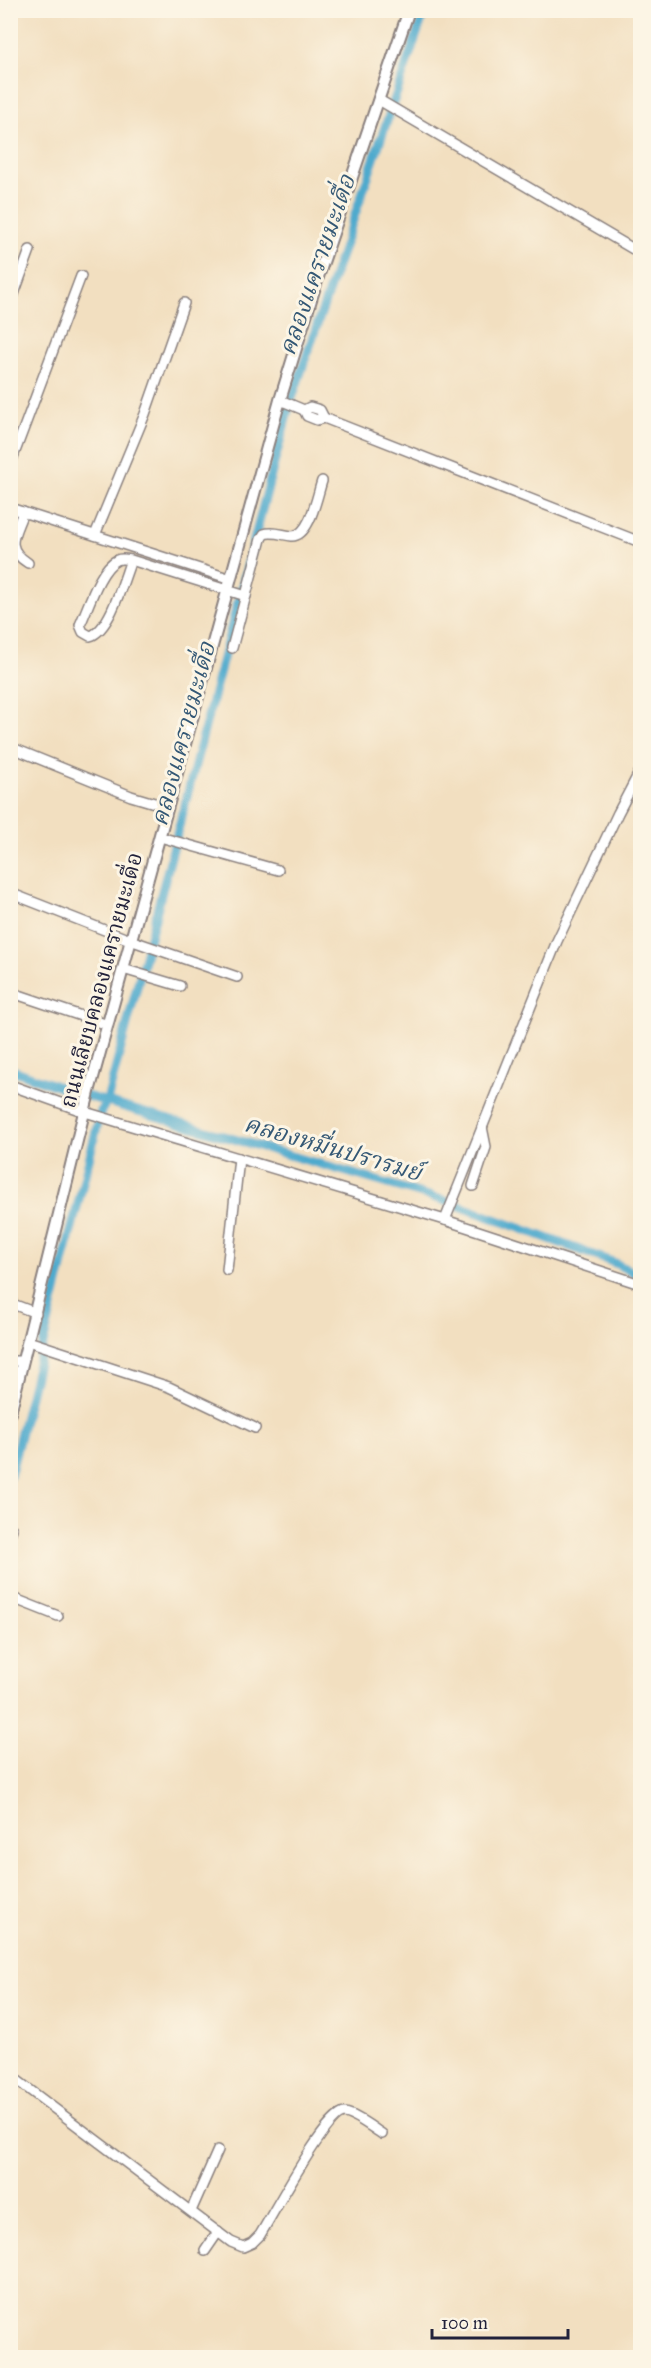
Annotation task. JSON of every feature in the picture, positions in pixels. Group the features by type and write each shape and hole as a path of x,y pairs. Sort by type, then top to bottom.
{"street":[{"name":"ถนนเลียบคลองแครายมะเดื่อ","path":"11,1410 23,1361 37,1344 36,1313 108,1024 131,971 140,943 169,839 168,807 236,593 231,579 286,403 318,278 388,105 409,10"},
{"path":"388,105 640,253"},
{"path":"10,305 30,250"},
{"path":"10,465 81,276"},
{"path":"95,535 145,414 184,303"},
{"path":"286,403 304,410 307,417 317,420 324,418 640,542"},
{"path":"232,648 236,593 264,534 269,532 295,536 301,534 307,526 322,481"},
{"path":"10,508 231,579"},
{"path":"23,512 13,540 13,550 17,556 28,563"},
{"path":"131,560 107,620 96,634 90,636 83,632 80,625 99,583 110,564 120,558 131,560 236,593"},
{"path":"99,583 119,591"},
{"path":"10,747 131,796 168,807"},
{"path":"448,1213 557,941 640,771"},
{"path":"169,839 278,870"},
{"path":"10,893 237,977"},
{"path":"131,971 180,986"},
{"path":"10,992 108,1024"},
{"path":"10,1085 89,1105 104,1118 239,1158 448,1213 640,1284"},
{"path":"473,1186 486,1147 482,1127"},
{"path":"227,1270 239,1158"},
{"path":"10,1303 36,1313"},
{"path":"37,1344 169,1387 255,1428"},
{"path":"10,1361 23,1361"},
{"path":"10,1597 58,1616"},
{"path":"10,2075 231,2242 243,2247 252,2243 260,2235 307,2155 338,2115 344,2113 350,2115 382,2134"},
{"path":"190,2211 218,2150"},
{"path":"205,2251 218,2232"}],"waterway":[{"name":"คลองแครายมะเดื่อ","path":"10,1476 101,1111 107,1101 289,407 425,10"},
{"name":"คลองหมื่นปรารมย์","path":"10,1069 73,1092 446,1201 615,1263 640,1276"}]}
